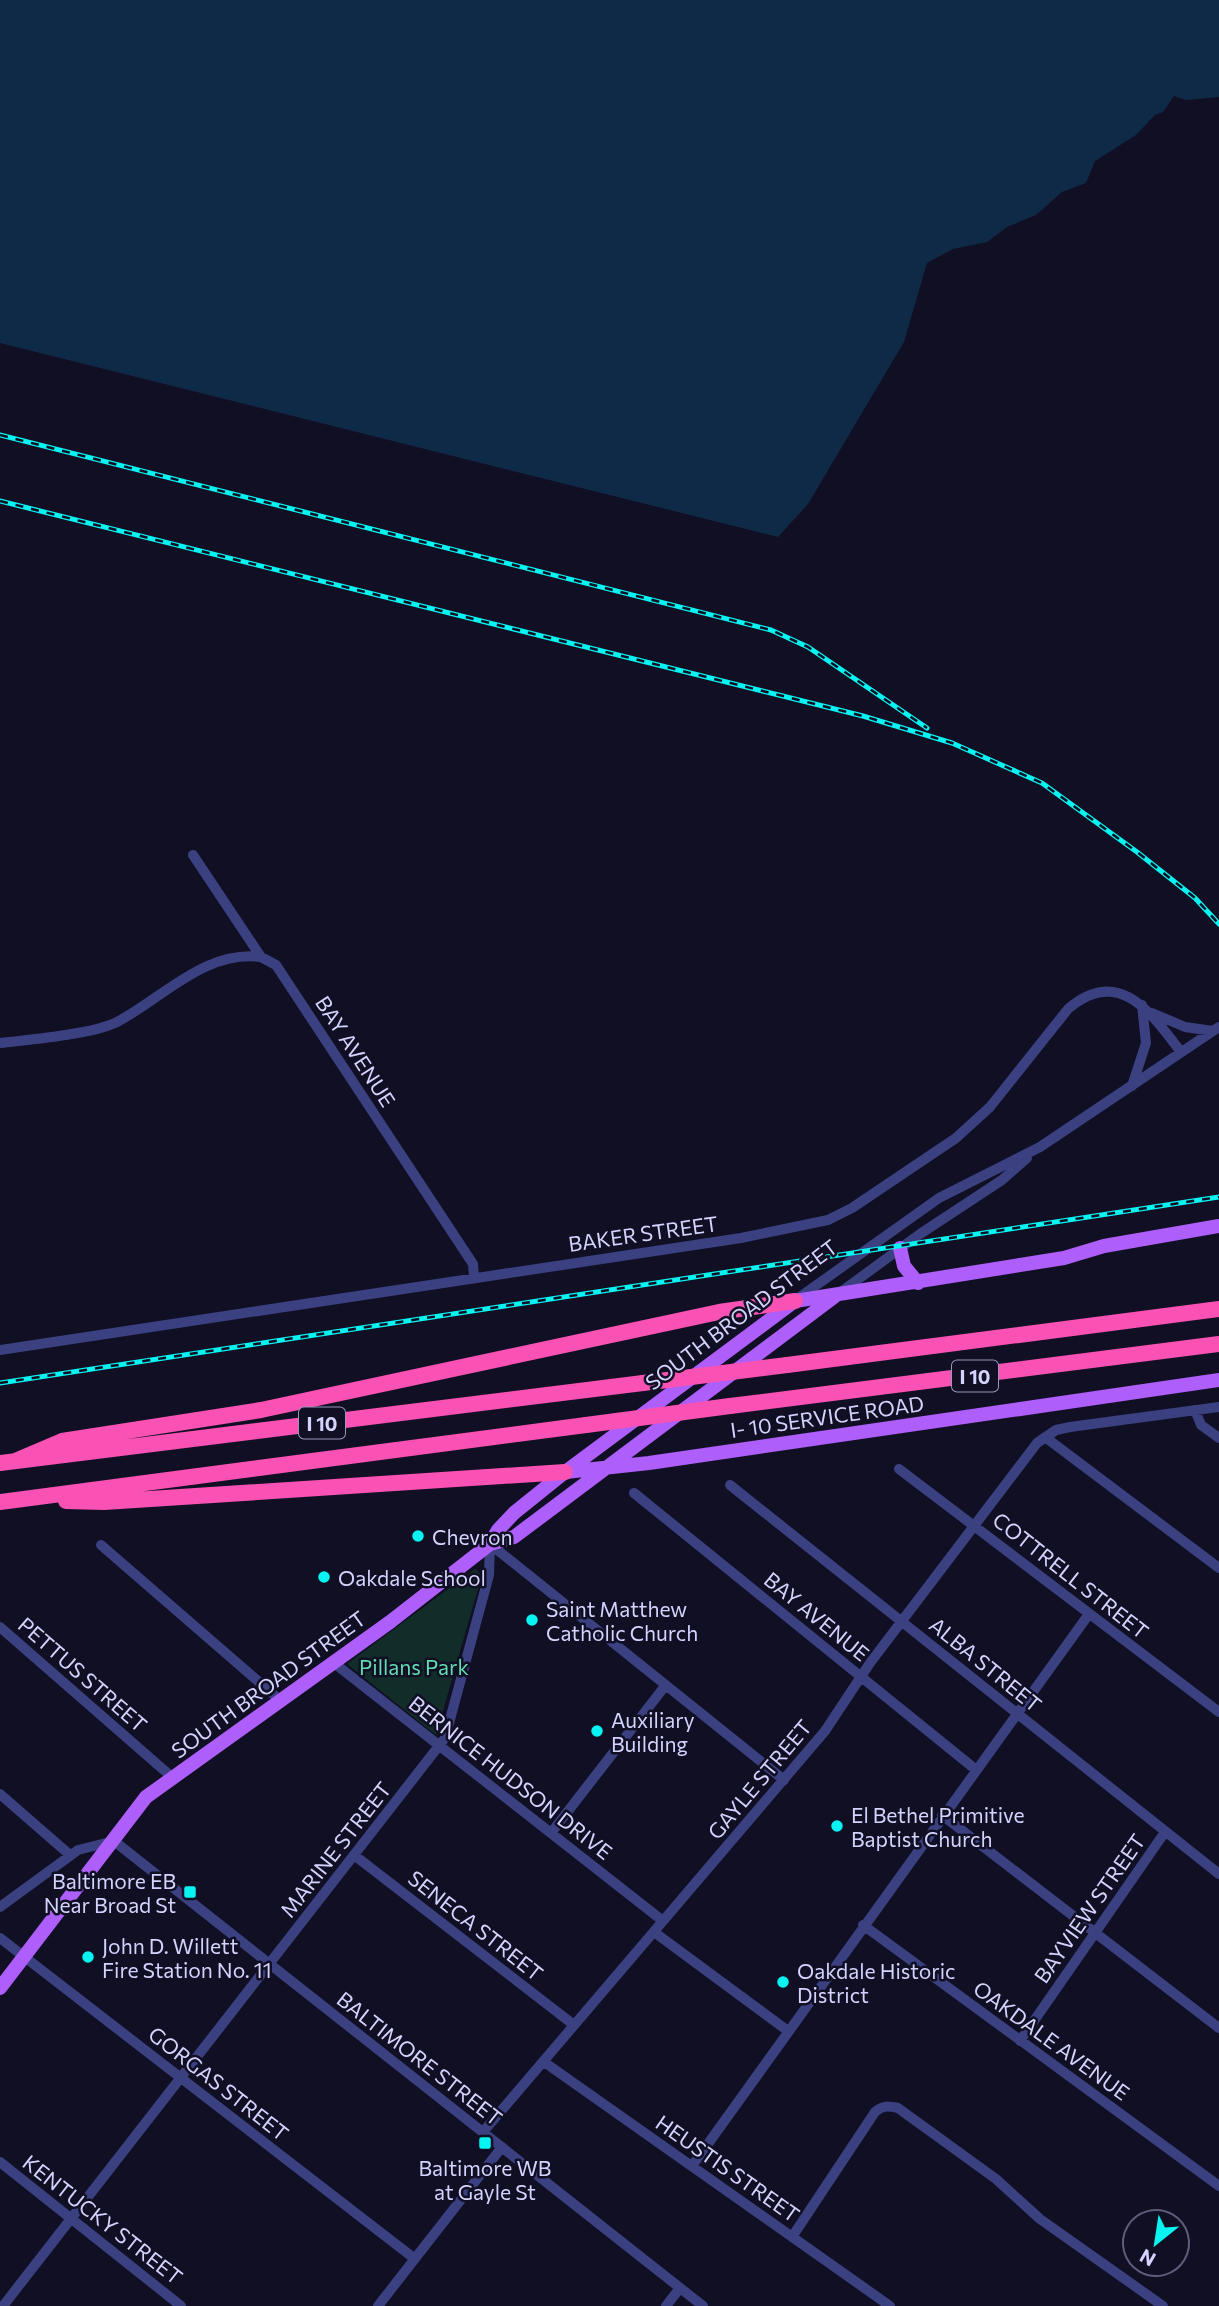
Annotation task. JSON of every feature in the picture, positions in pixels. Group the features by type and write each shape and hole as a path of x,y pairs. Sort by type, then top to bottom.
{"highway":[{"path":"7,1462 62,1441 261,1409 719,1312 795,1301"},
{"name":"I 10","path":"7,1462 1219,1309"},
{"name":"I 10","path":"0,1502 1219,1344"},
{"path":"18,1499 104,1502 565,1472"}],"main road":[{"path":"795,1301 1064,1258 1104,1246 1219,1226"},
{"path":"900,1248 904,1266 918,1283"},
{"name":"SOUTH BROAD STREET","path":"0,1988 146,1797 334,1663 490,1544 514,1537 837,1295"},
{"name":"SOUTH BROAD STREET","path":"490,1544 498,1530 514,1513 565,1472 795,1301"},
{"name":"I- 10 SERVICE ROAD","path":"565,1472 1219,1380"}],"street":[{"name":"BAY AVENUE","path":"193,855 261,957 276,965 473,1264 474,1277"},
{"path":"0,1043 115,1023 186,975 250,955 261,957"},
{"name":"BAKER STREET","path":"0,1350 741,1238 828,1220 852,1208 972,1125 1034,1049 1082,997 1109,991 1124,994 1146,1009 1181,1052"},
{"path":"1132,1086 1146,1043 1146,1009 1185,1027 1216,1029"},
{"name":"SOUTH BROAD STREET","path":"795,1301 939,1198 1040,1147 1216,1029"},
{"name":"SOUTH BROAD STREET","path":"837,1295 900,1248 1002,1180 1040,1147"},
{"path":"1045,1437 1070,1427 1219,1407"},
{"path":"1195,1410 1201,1425 1219,1438"},
{"path":"1045,1437 1219,1568"},
{"name":"GAYLE STREET","path":"483,2132 825,1731 901,1621 1037,1443 1045,1437"},
{"name":"COTTRELL STREET","path":"899,1469 1219,1712"},
{"name":"ALBA STREET","path":"730,1485 1219,1874"},
{"name":"BAY AVENUE","path":"634,1493 975,1769"},
{"path":"490,1544 784,1780"},
{"name":"MARINE STREET","path":"3,2306 445,1738 489,1575 490,1544"},
{"path":"101,1545 281,1701"},
{"path":"692,2166 1089,1614"},
{"name":"PETTUS STREET","path":"0,1627 173,1778"},
{"name":"BERNICE HUDSON DRIVE","path":"334,1663 663,1921"},
{"path":"551,1833 665,1686"},
{"path":"0,1794 70,1855"},
{"path":"942,1815 1219,2028"},
{"name":"BAYVIEW STREET","path":"1020,2041 1165,1832"},
{"path":"0,1907 78,1850 114,1841"},
{"name":"BALTIMORE STREET","path":"114,1841 703,2306"},
{"name":"SENECA STREET","path":"354,1855 574,2025"},
{"name":"OAKDALE AVENUE","path":"863,1925 1219,2186"},
{"path":"654,1932 788,2031"},
{"name":"GORGAS STREET","path":"0,1938 415,2259"},
{"name":"HEUSTIS STREET","path":"544,2062 890,2306"},
{"path":"792,2237 881,2107 898,2108 996,2179 1040,2219 1163,2306"},
{"path":"378,2306 502,2147"},
{"name":"KENTUCKY STREET","path":"0,2162 181,2306"},
{"path":"666,2306 680,2288"},
{"path":"1140,2306 1149,2295"}],"green space":[{"name":"Pillans Park","path":"475,1569 482,1575 436,1735 347,1664"}],"water":[{"path":"0,0 1219,0 1219,97 1186,100 1174,96 1163,112 1155,115 1136,135 1095,161 1086,183 1062,192 1036,215 1007,227 987,242 953,249 927,263 904,342 808,504 778,537 0,343"}],"railway":[{"path":"0,435 771,630 808,647 927,728"},
{"path":"0,501 863,716 952,743 1042,783 1195,898 1219,924"},
{"path":"0,1383 1219,1197"}],"place":[{"name":"Chevron","path":"418,1536"},
{"name":"Oakdale School","path":"324,1577"},
{"name":"Saint Matthew Catholic Church","path":"532,1620"},
{"name":"Auxiliary Building","path":"597,1731"},
{"name":"El Bethel Primitive Baptist Church","path":"837,1826"},
{"name":"Baltimore EB Near Broad St","path":"190,1892"},
{"name":"John D. Willett Fire Station No. 11","path":"88,1957"},
{"name":"Oakdale Historic District","path":"783,1982"},
{"name":"Baltimore WB at Gayle St","path":"485,2143"}]}
